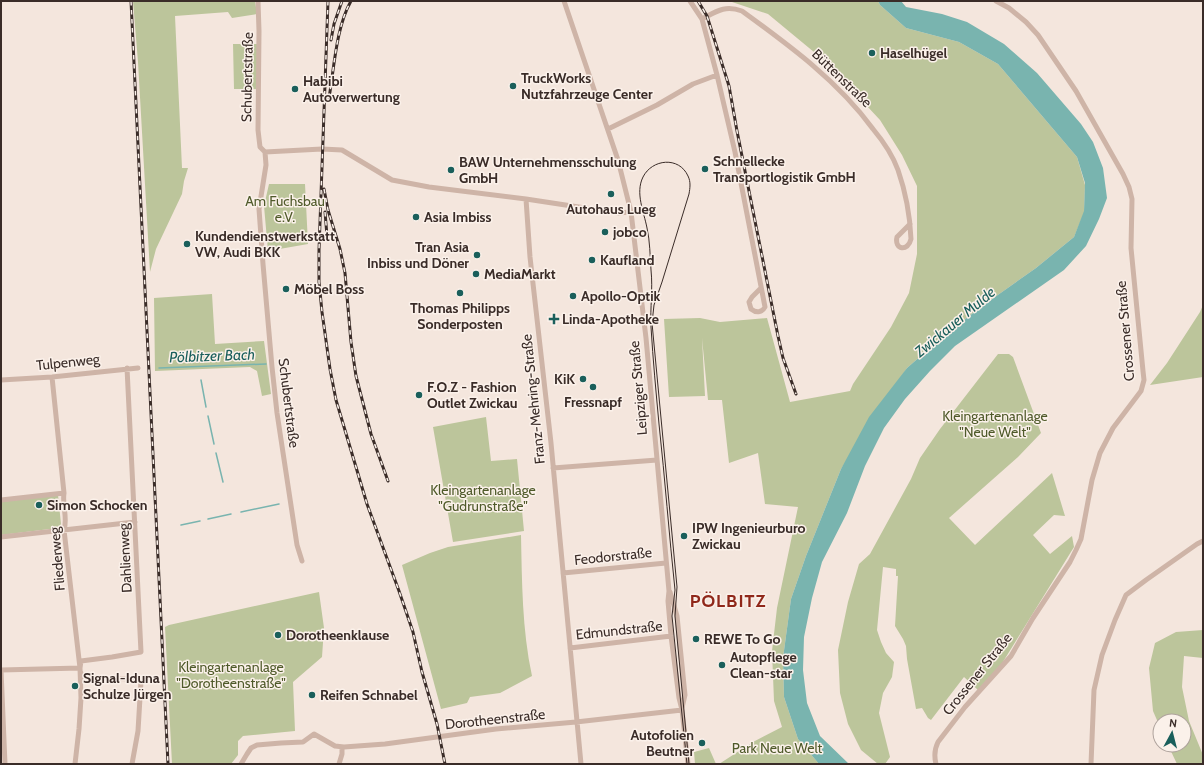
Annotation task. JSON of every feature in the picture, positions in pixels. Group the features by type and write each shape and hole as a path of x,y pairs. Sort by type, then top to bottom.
{"street":[{"name":"Schubertstraße","path":"258,1 258,130 260,147 265,152 266,165 259,209 277,413 297,545 302,561"},
{"name":"Leipziger Straße","path":"564,1 618,160 631,212 646,338 669,591 668,601 671,636 688,764"},
{"path":"690,1 702,19 735,152 765,307 761,311 756,312 751,309 749,302 761,288"},
{"name":"Crossener Straße","path":"936,764 934,755 938,742 965,707 1011,656 1076,550 1083,530 1092,480 1100,454 1113,428 1141,390 1144,380 1131,248 1132,199 1123,174 1076,90 1038,35 1009,8 996,1"},
{"name":"Büttenstraße","path":"702,19 726,8 734,8 742,11 791,47 837,87 865,117 883,142 898,169 908,201 910,224"},
{"path":"608,130 694,84 717,75"},
{"path":"265,152 322,149 342,150 392,180 429,187 526,199 618,213 631,212"},
{"name":"Franz-Mehring-Straße","path":"526,199 530,257 553,468 581,764"},
{"name":"Dahlienweg","path":"80,668 81,661 141,652 128,368"},
{"name":"Tulpenweg","path":"1,380 52,377 138,368"},
{"name":"Fliederweg","path":"52,377 64,493 63,498 66,523 64,530 80,668 81,698 75,764"},
{"path":"553,468 657,460"},
{"path":"1,500 64,493"},
{"path":"1,537 136,522"},
{"path":"1091,764 1094,690 1102,655 1126,595 1203,541"},
{"name":"Feodorstraße","path":"563,573 666,563"},
{"name":"Leipziger Straße","path":"669,591 674,602 677,616 684,695 682,710"},
{"name":"Edmundstraße","path":"570,648 671,636"},
{"path":"5,764 1,670 80,668 82,678 90,680 123,678 141,681 138,731 132,764"},
{"name":"Dorotheenstraße","path":"241,764 251,748 257,746 303,742 314,734 335,746 342,747 385,744 496,730 682,710"},
{"path":"339,764 342,754 342,747"}],"green space":[{"path":"133,1 255,1 257,14 232,18 228,12 175,16 182,168 188,168 182,194 156,249 150,272 138,62"},
{"path":"729,1 878,1 880,5 906,28 959,42 998,64 1077,157 1085,185 1084,213 1074,237 1036,268 947,333 907,368 841,469 806,556 791,599 783,658 784,697 798,739 819,764 719,764 753,742 782,727 774,701 772,651 777,608 798,507 765,504 758,453 729,463 722,400 708,400 702,338 705,396 669,397 664,319 700,318 720,322 767,318 790,402 850,391 853,384 891,327 909,293 917,254 917,186 902,155 880,120 826,62 768,14"},
{"path":"233,44 258,44 257,89 234,89"},
{"name":"Am Fuchsbau e.V.","path":"269,184 305,184 308,244 268,251 264,206"},
{"path":"212,294 215,344 264,341 271,394 262,396 257,371 250,367 155,371 154,298"},
{"path":"1203,305 1203,377 1150,385 1167,363"},
{"name":"Kleingartenanlage \"Neue Welt\"","path":"998,354 1009,354 1013,357 1041,433 1018,457 949,518 975,545 1052,473 1065,516 1054,515 1033,535 1050,554 1072,536 1074,547 1001,665 978,690 964,677 931,720 922,708 916,709 906,646 895,626 898,576 896,576 896,569 883,567 877,630 886,653 894,662 892,677 883,693 879,713 890,757 885,764 878,764 861,750 848,724 840,693 838,650 848,602 859,564 870,554 911,479 920,458 940,429"},
{"name":"Kleingartenanlage \"Gudrunstraße\"","path":"486,417 491,461 517,459 524,531 453,542 433,427"},
{"path":"58,495 61,524 58,528 1,535 1,502"},
{"path":"521,535 524,623 532,676 500,693 470,697 467,703 441,709 402,565 448,547"},
{"name":"Kleingartenanlage \"Dorotheenstraße\"","path":"319,592 324,628 322,657 293,682 295,731 243,736 238,741 238,755 231,764 172,764 165,627"},
{"path":"1203,630 1203,658 1184,656 1182,687 1187,713 1154,713 1149,668 1155,643 1176,632"},
{"path":"1192,728 1203,755 1203,764 1177,764 1172,753 1192,753"},
{"name":"Park Neue Welt","path":"709,748 716,764 695,764 694,752"}],"water":[{"path":"878,1 901,1 906,7 942,14 967,22 1004,44 1037,73 1081,124 1093,142 1103,168 1107,198 1086,246 1064,270 955,346 905,399 884,428 865,466 847,513 822,562 812,598 804,637 803,670 807,703 820,736 849,764 819,764 798,739 784,697 783,658 791,599 806,556 841,469 869,417 907,368 947,333 1036,268 1074,237 1084,211 1085,183 1077,157 998,64 959,42 906,28 880,5"}],"waterway":[{"name":"Pölbitzer Bach","path":"159,368 266,364"},
{"path":"201,380 206,407"},
{"path":"208,416 214,444"},
{"path":"216,453 223,482"},
{"path":"241,512 279,504"},
{"path":"208,519 231,514"},
{"path":"181,525 200,521"}],"tram line":[{"path":"687,764 672,616 675,590 653,352 651,320 652,277 648,233 640,196 641,183 647,171 653,166 666,162 678,165 684,170 689,178 690,185 689,194 654,305 652,323 677,587 675,616 689,764"}],"railway":[{"path":"131,1 168,764"},
{"path":"328,1 319,282 330,369 336,400 367,504 413,632 422,672 437,724 445,764"},
{"path":"331,40 334,24 342,1"},
{"path":"329,98 339,35 346,11 351,1"},
{"path":"698,1 707,16 729,86 778,336 783,358 796,394"},
{"path":"324,189 328,210 340,249 345,273 351,342 356,376 371,434 388,481"},
{"path":"325,212 327,236"}],"place":[{"name":"Haselhügel","path":"872,53"},
{"name":"TruckWorks Nutzfahrzeuge Center","path":"513,86"},
{"name":"Habibi Autoverwertung","path":"295,89"},
{"name":"Schnellecke Transportlogistik GmbH","path":"705,169"},
{"name":"BAW Unternehmensschulung GmbH","path":"451,170"},
{"name":"Autohaus Lueg","path":"611,194"},
{"name":"Asia Imbiss","path":"416,217"},
{"name":"jobco","path":"605,232"},
{"name":"Kundendienstwerkstatt VW, Audi BKK","path":"187,244"},
{"name":"Tran Asia Inbiss und Döner","path":"477,255"},
{"name":"Kaufland","path":"592,260"},
{"name":"MediaMarkt","path":"476,274"},
{"name":"Möbel Boss","path":"286,289"},
{"name":"Thomas Philipps Sonderposten","path":"460,293"},
{"name":"Apollo-Optik","path":"573,296"},
{"name":"Linda-Apotheke","path":"554,319"},
{"name":"KiK","path":"583,379"},
{"name":"Fressnapf","path":"593,387"},
{"name":"F.O.Z - Fashion Outlet Zwickau","path":"419,395"},
{"name":"Simon Schocken","path":"39,505"},
{"name":"IPW Ingenieurburo Zwickau","path":"684,536"},
{"name":"Dorotheenklause","path":"278,635"},
{"name":"REWE To Go","path":"696,639"},
{"name":"Autopflege Clean-star","path":"722,665"},
{"name":"Signal-Iduna Schulze Jürgen","path":"75,686"},
{"name":"Reifen Schnabel","path":"312,695"},
{"name":"Autofolien Beutner","path":"702,743"}],"district":[{"name":"PÖLBITZ","path":"728,601"}],"water label":[{"name":"Zwickauer Mulde","path":"955,322"}]}
